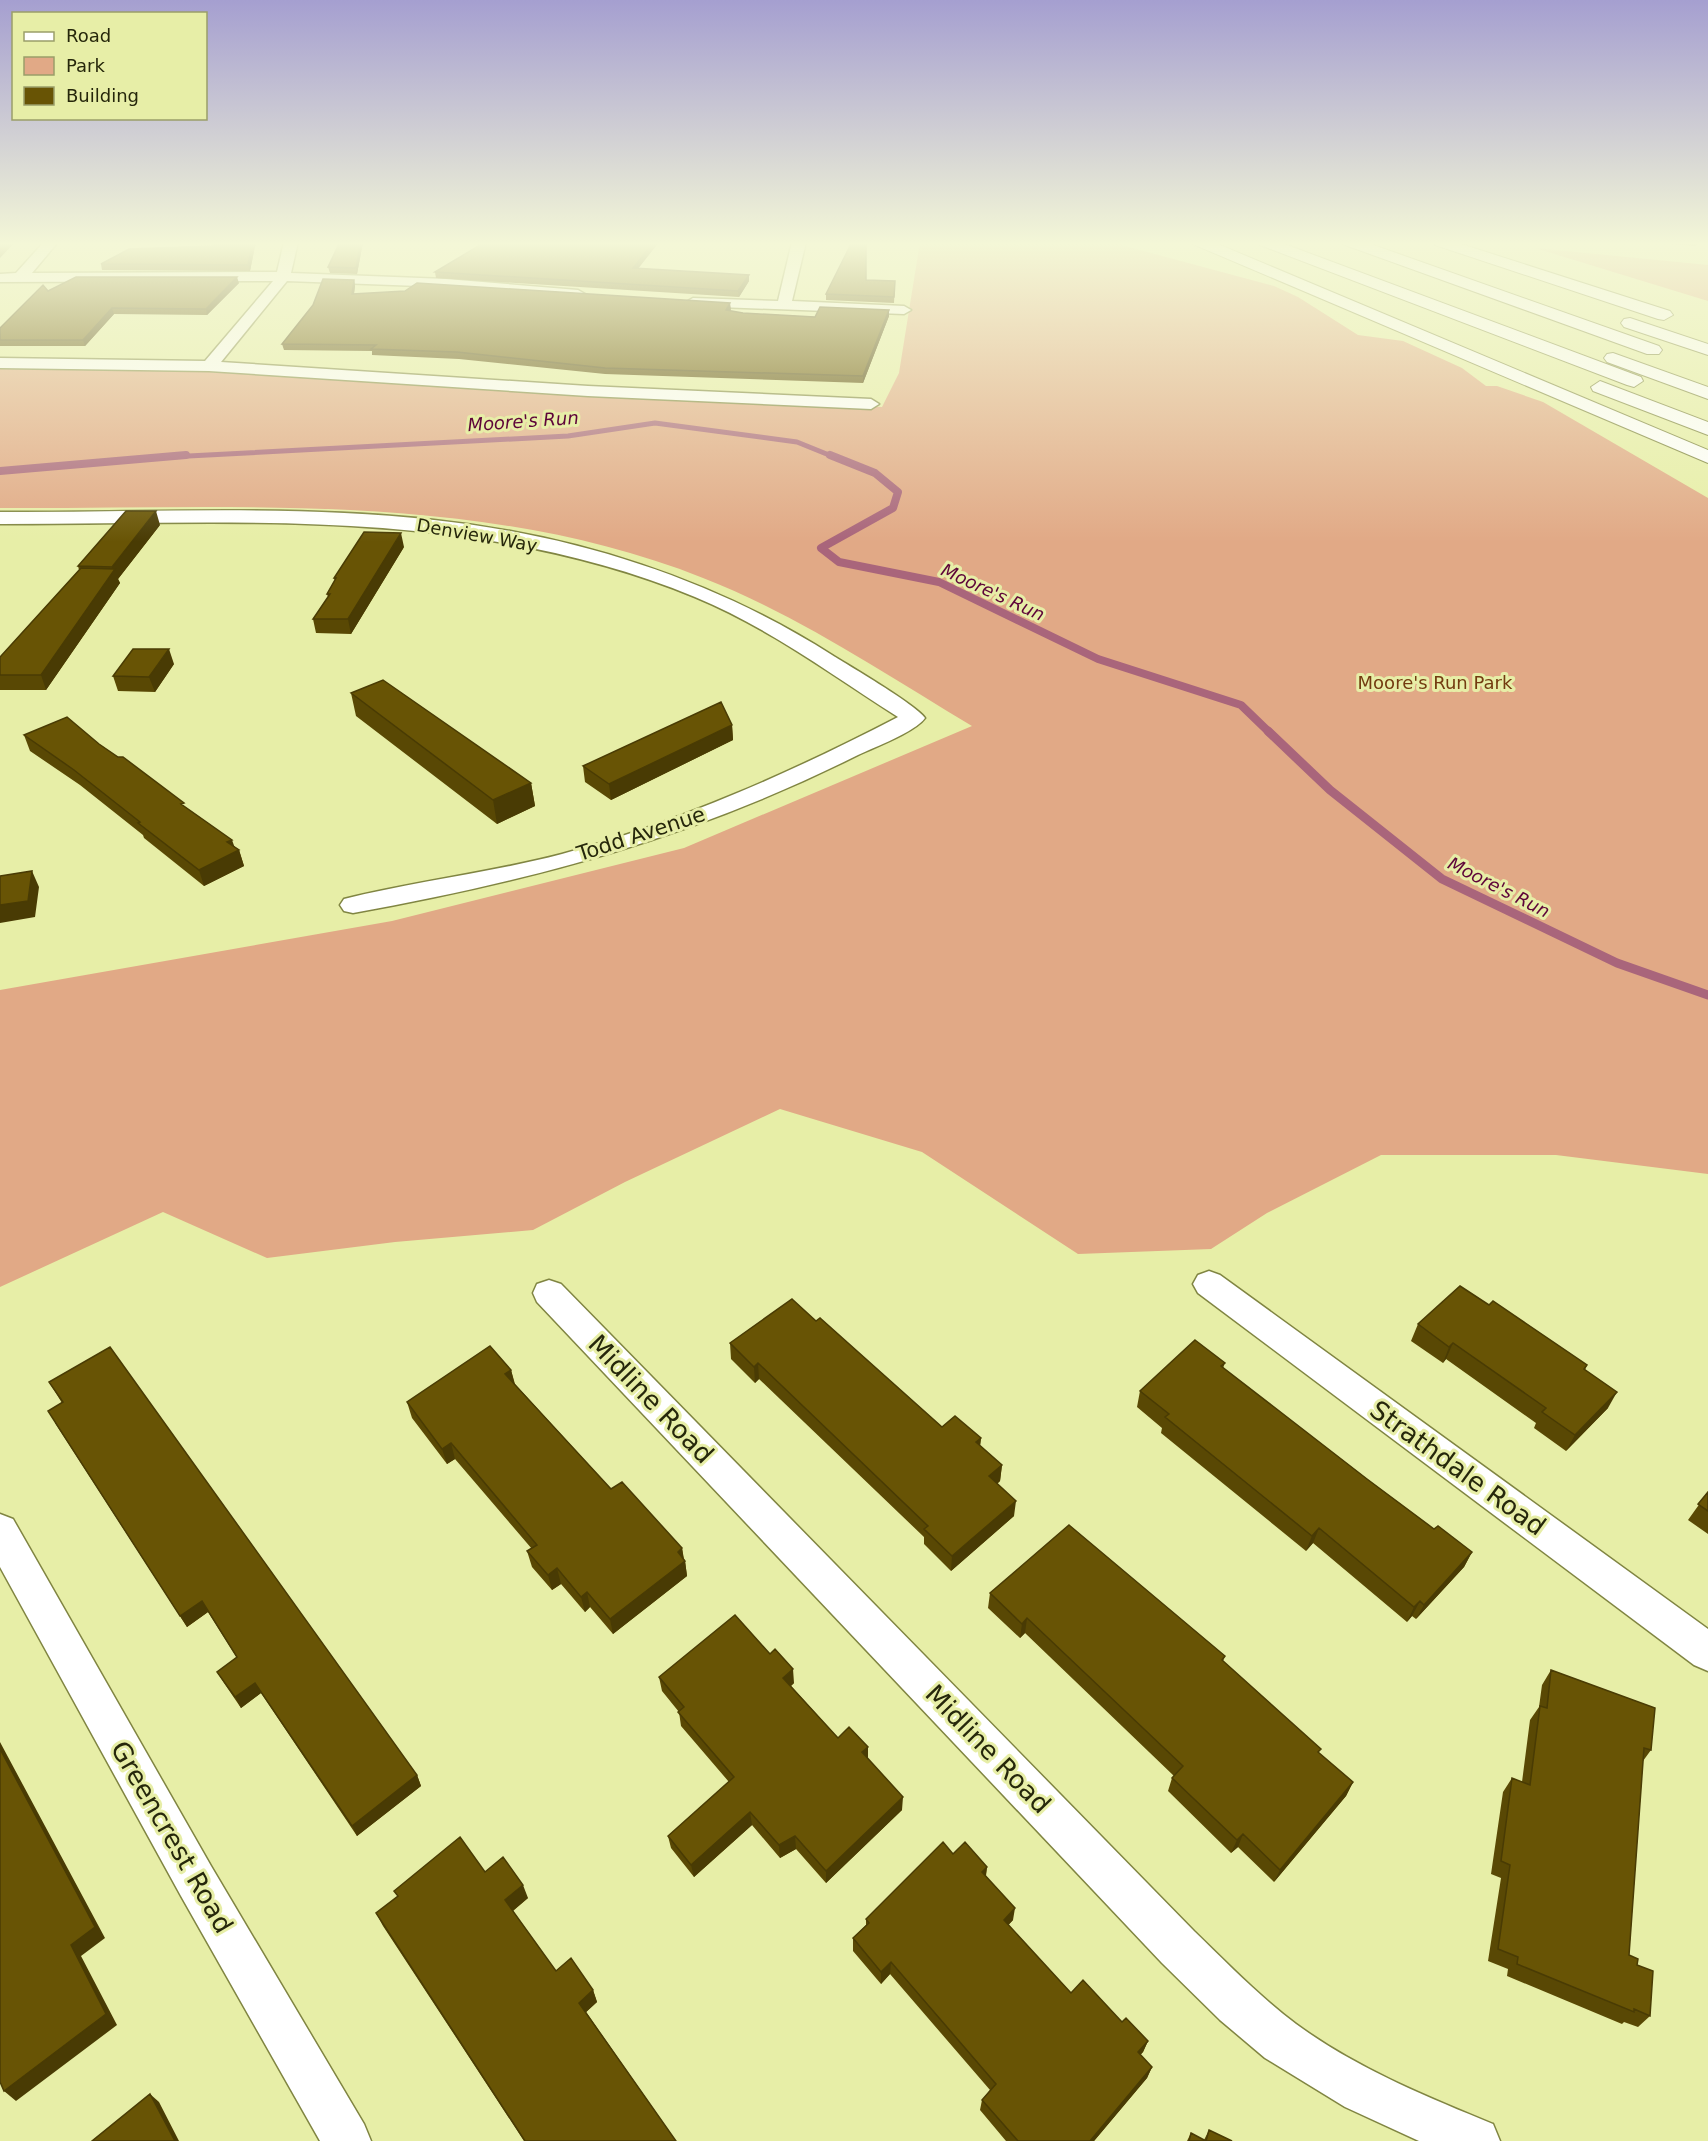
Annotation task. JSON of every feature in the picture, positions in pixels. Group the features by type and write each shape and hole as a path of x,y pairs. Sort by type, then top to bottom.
{"highway":[{"path":"1440,342 1708,457"},
{"path":"1479,342 1495,348"},
{"path":"1530,342 1708,409"},
{"path":"1569,342 1708,393"},
{"path":"1597,342 1708,384"},
{"path":"1626,342 1665,355"},
{"path":"1685,342 1708,350"},
{"path":"1583,381 1708,429"}],"street":[{"path":"209,366 231,342"},
{"path":"0,363 209,366 588,391 871,404"},
{"name":"Denview Way","path":"0,518 298,519 401,522 501,537 616,563 704,594 789,638 914,718"},
{"name":"Todd Avenue","path":"353,905 457,887 587,853 697,818 783,782 914,718"},
{"name":"Strathdale Road","path":"1209,1284 1708,1652"},
{"name":"Midline Road","path":"549,1293 1178,1947 1257,2023 1327,2070 1398,2109 1476,2141"},
{"name":"Greencrest Road","path":"0,1531 196,1881 347,2141"}],"green space":[{"name":"Moore's Run Park","path":"904,342 1405,342 1462,368 1486,386 1497,386 1543,402 1708,498 1708,1174 1556,1155 1381,1155 1267,1213 1211,1249 1078,1254 922,1152 780,1109 625,1182 533,1230 395,1242 267,1258 163,1212 0,1287 0,990 392,921 684,848 972,726 807,627 738,593 703,578 619,550 533,530 445,517 356,510 267,507 0,508 0,369 185,371 378,379 508,390 882,407 899,373"}],"building":[{"path":"284,342 876,342 863,376 605,368 457,352 371,349 376,345 282,344"},
{"path":"126,511 156,511 112,567 78,566"},
{"path":"364,532 401,533 348,619 313,619 330,594 327,594 336,578 334,578"},
{"path":"81,568 115,569 41,675 0,675 0,657"},
{"path":"133,649 169,649 149,677 113,676"},
{"path":"383,680 531,783 493,800 351,693"},
{"path":"721,702 732,725 609,784 583,766"},
{"path":"67,717 99,744 118,757 123,757 184,803 181,804 232,840 227,842 239,850 199,870 74,770 24,735"},
{"path":"32,871 28,901 0,905 0,876"},
{"path":"1460,1286 1489,1305 1493,1301 1587,1365 1584,1369 1617,1392 1575,1435 1542,1412 1546,1408 1453,1343 1449,1347 1418,1324"},
{"path":"792,1299 816,1321 820,1318 942,1427 955,1416 981,1438 976,1442 1002,1465 989,1476 1016,1501 952,1556 924,1529 928,1526 758,1363 754,1367 730,1343"},
{"path":"1195,1340 1225,1363 1221,1366 1367,1479 1434,1529 1438,1526 1472,1552 1424,1605 1420,1601 1414,1607 1319,1528 1312,1536 1165,1417 1169,1414 1140,1391"},
{"path":"490,1346 511,1370 505,1374 611,1489 622,1482 682,1548 678,1552 685,1561 610,1619 587,1592 581,1597 557,1568 548,1575 527,1551 537,1545 451,1443 442,1449 407,1402"},
{"path":"110,1347 417,1775 352,1826 255,1683 235,1697 217,1672 237,1657 202,1601 180,1616 48,1411 63,1402 49,1382"},
{"path":"1708,1492 1708,1511 1698,1504"},
{"path":"1069,1525 1225,1656 1222,1660 1321,1749 1318,1752 1353,1782 1280,1870 1243,1834 1237,1840 1172,1778 1183,1766 1027,1618 1022,1624 990,1593"},
{"path":"735,1615 770,1654 775,1649 793,1669 783,1678 838,1738 849,1727 868,1747 862,1752 903,1797 826,1871 795,1836 779,1845 750,1812 691,1865 668,1836 734,1777 678,1712 684,1707 659,1677"},
{"path":"1551,1670 1655,1708 1651,1750 1644,1748 1629,1955 1638,1959 1637,1965 1653,1971 1650,2016 1634,2009 1634,2012 1517,1964 1518,1957 1498,1949 1510,1865 1501,1861 1512,1778 1530,1785 1540,1706 1547,1708"},
{"path":"0,1749 95,1927 71,1945 106,2014 4,2091 0,2082"},
{"path":"460,1837 485,1872 503,1857 523,1885 505,1900 556,1971 571,1958 593,1990 579,2003 676,2141 525,2141 376,1913 398,1896 394,1891"},
{"path":"943,1842 953,1854 965,1842 987,1867 982,1872 1015,1908 1004,1920 1071,1993 1083,1980 1122,2022 1126,2018 1148,2041 1138,2052 1152,2067 1090,2141 1018,2141 982,2100 996,2084 891,1962 881,1972 853,1938 869,1923 866,1919"},
{"path":"150,2094 175,2141 92,2141"},
{"path":"1209,2130 1232,2141 1206,2141"},
{"path":"1191,2133 1206,2141 1189,2141"}],"waterway":[{"name":"Moore's Run","path":"169,457 568,436 655,423 797,442 834,457"},
{"name":"Moore's Run","path":"0,471 186,455"},
{"name":"Moore's Run","path":"830,455 875,473 898,492 893,508 821,548 839,562 939,582 1098,659 1241,705 1270,733"},
{"name":"Moore's Run","path":"1268,731 1330,790 1442,879 1617,963 1708,995"}]}
